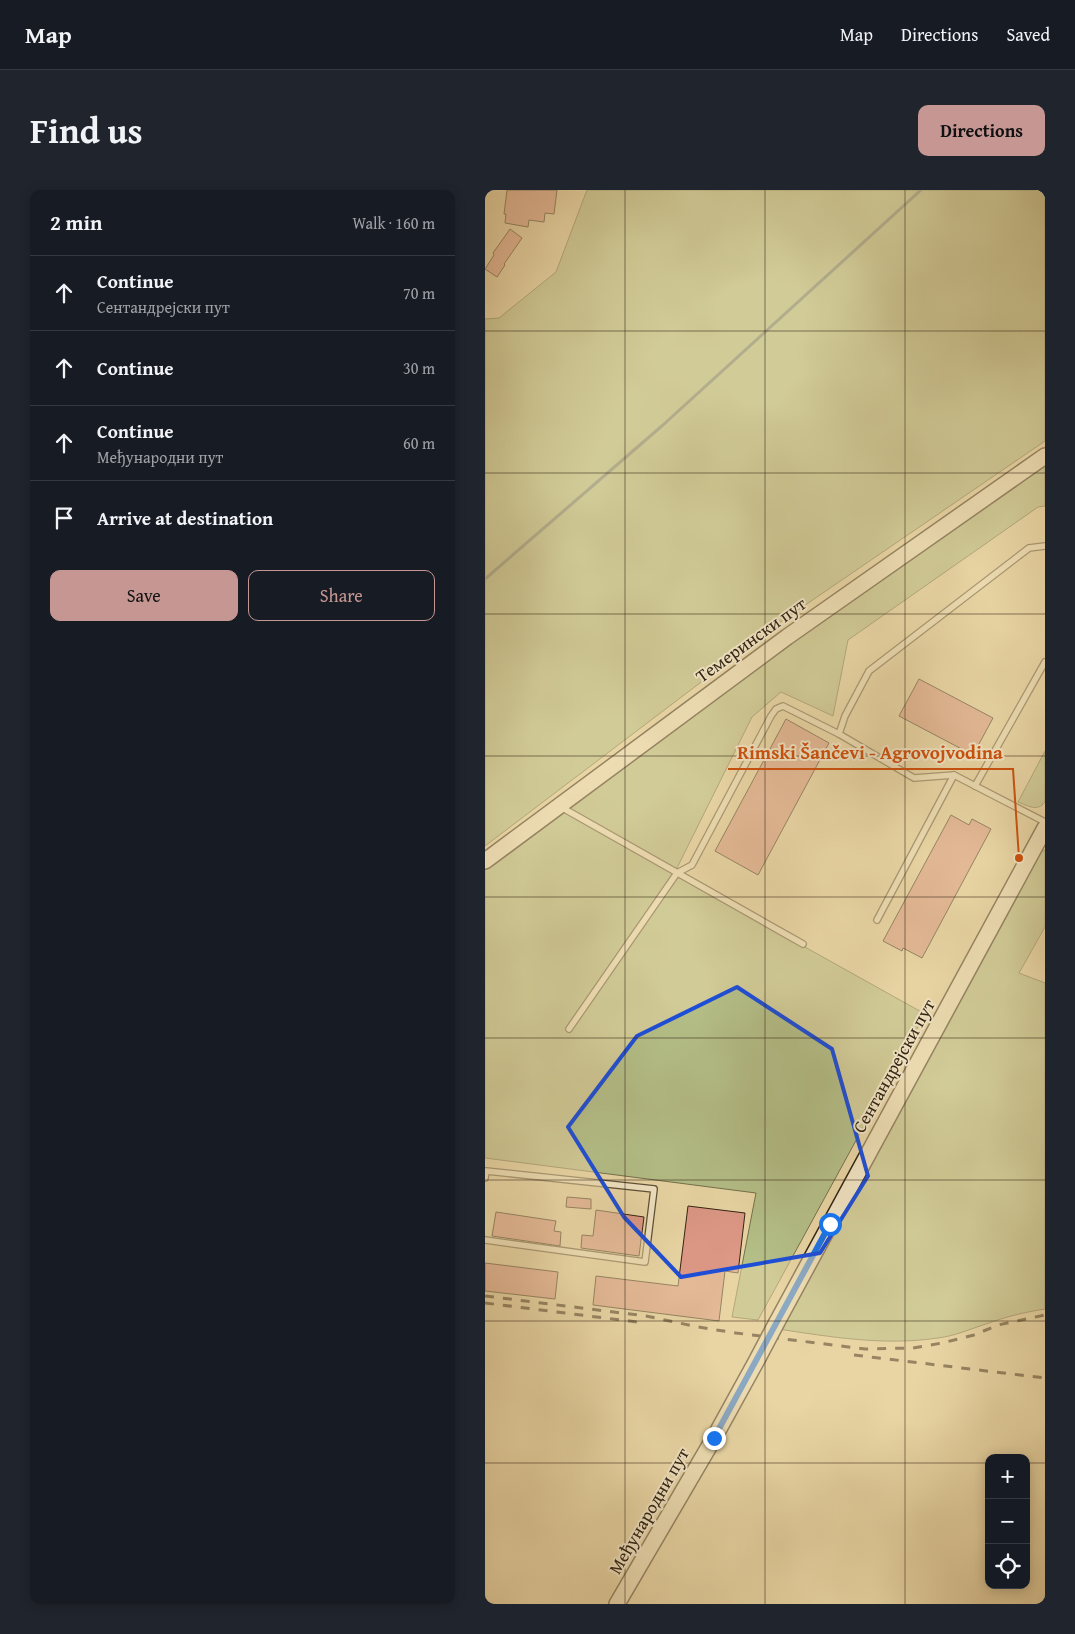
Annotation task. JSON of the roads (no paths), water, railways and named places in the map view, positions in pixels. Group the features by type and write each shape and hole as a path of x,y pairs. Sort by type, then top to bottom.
{"main road":[{"name":"Темерински пут","path":"485,861 779,642 1045,456"},
{"name":"Сентандрејски пут","path":"757,1358 1045,828"},
{"name":"Међународни пут","path":"617,1604 709,1446 757,1358"}],"lane":[{"path":"839,734 845,716 869,671 1029,548 1045,546"},
{"path":"975,786 1045,662"},
{"path":"569,1029 677,873 692,865 776,709 783,706 839,734 914,778 954,775 1045,822"},
{"path":"877,920 954,775"},
{"path":"560,806 803,944"},
{"path":"485,1178 486,1171 654,1189 645,1262 485,1240"}],"waterway":[{"path":"485,579 663,425 921,190"}],"railway":[{"path":"485,1296 646,1316 736,1333 865,1349 913,1348 942,1343 974,1335 998,1325 1045,1315"},
{"path":"485,1303 637,1322"},
{"path":"854,1355 1045,1378"}],"place":[{"name":"Rimski Šančevi - Agrovojvodina","path":"1019,858"}]}
